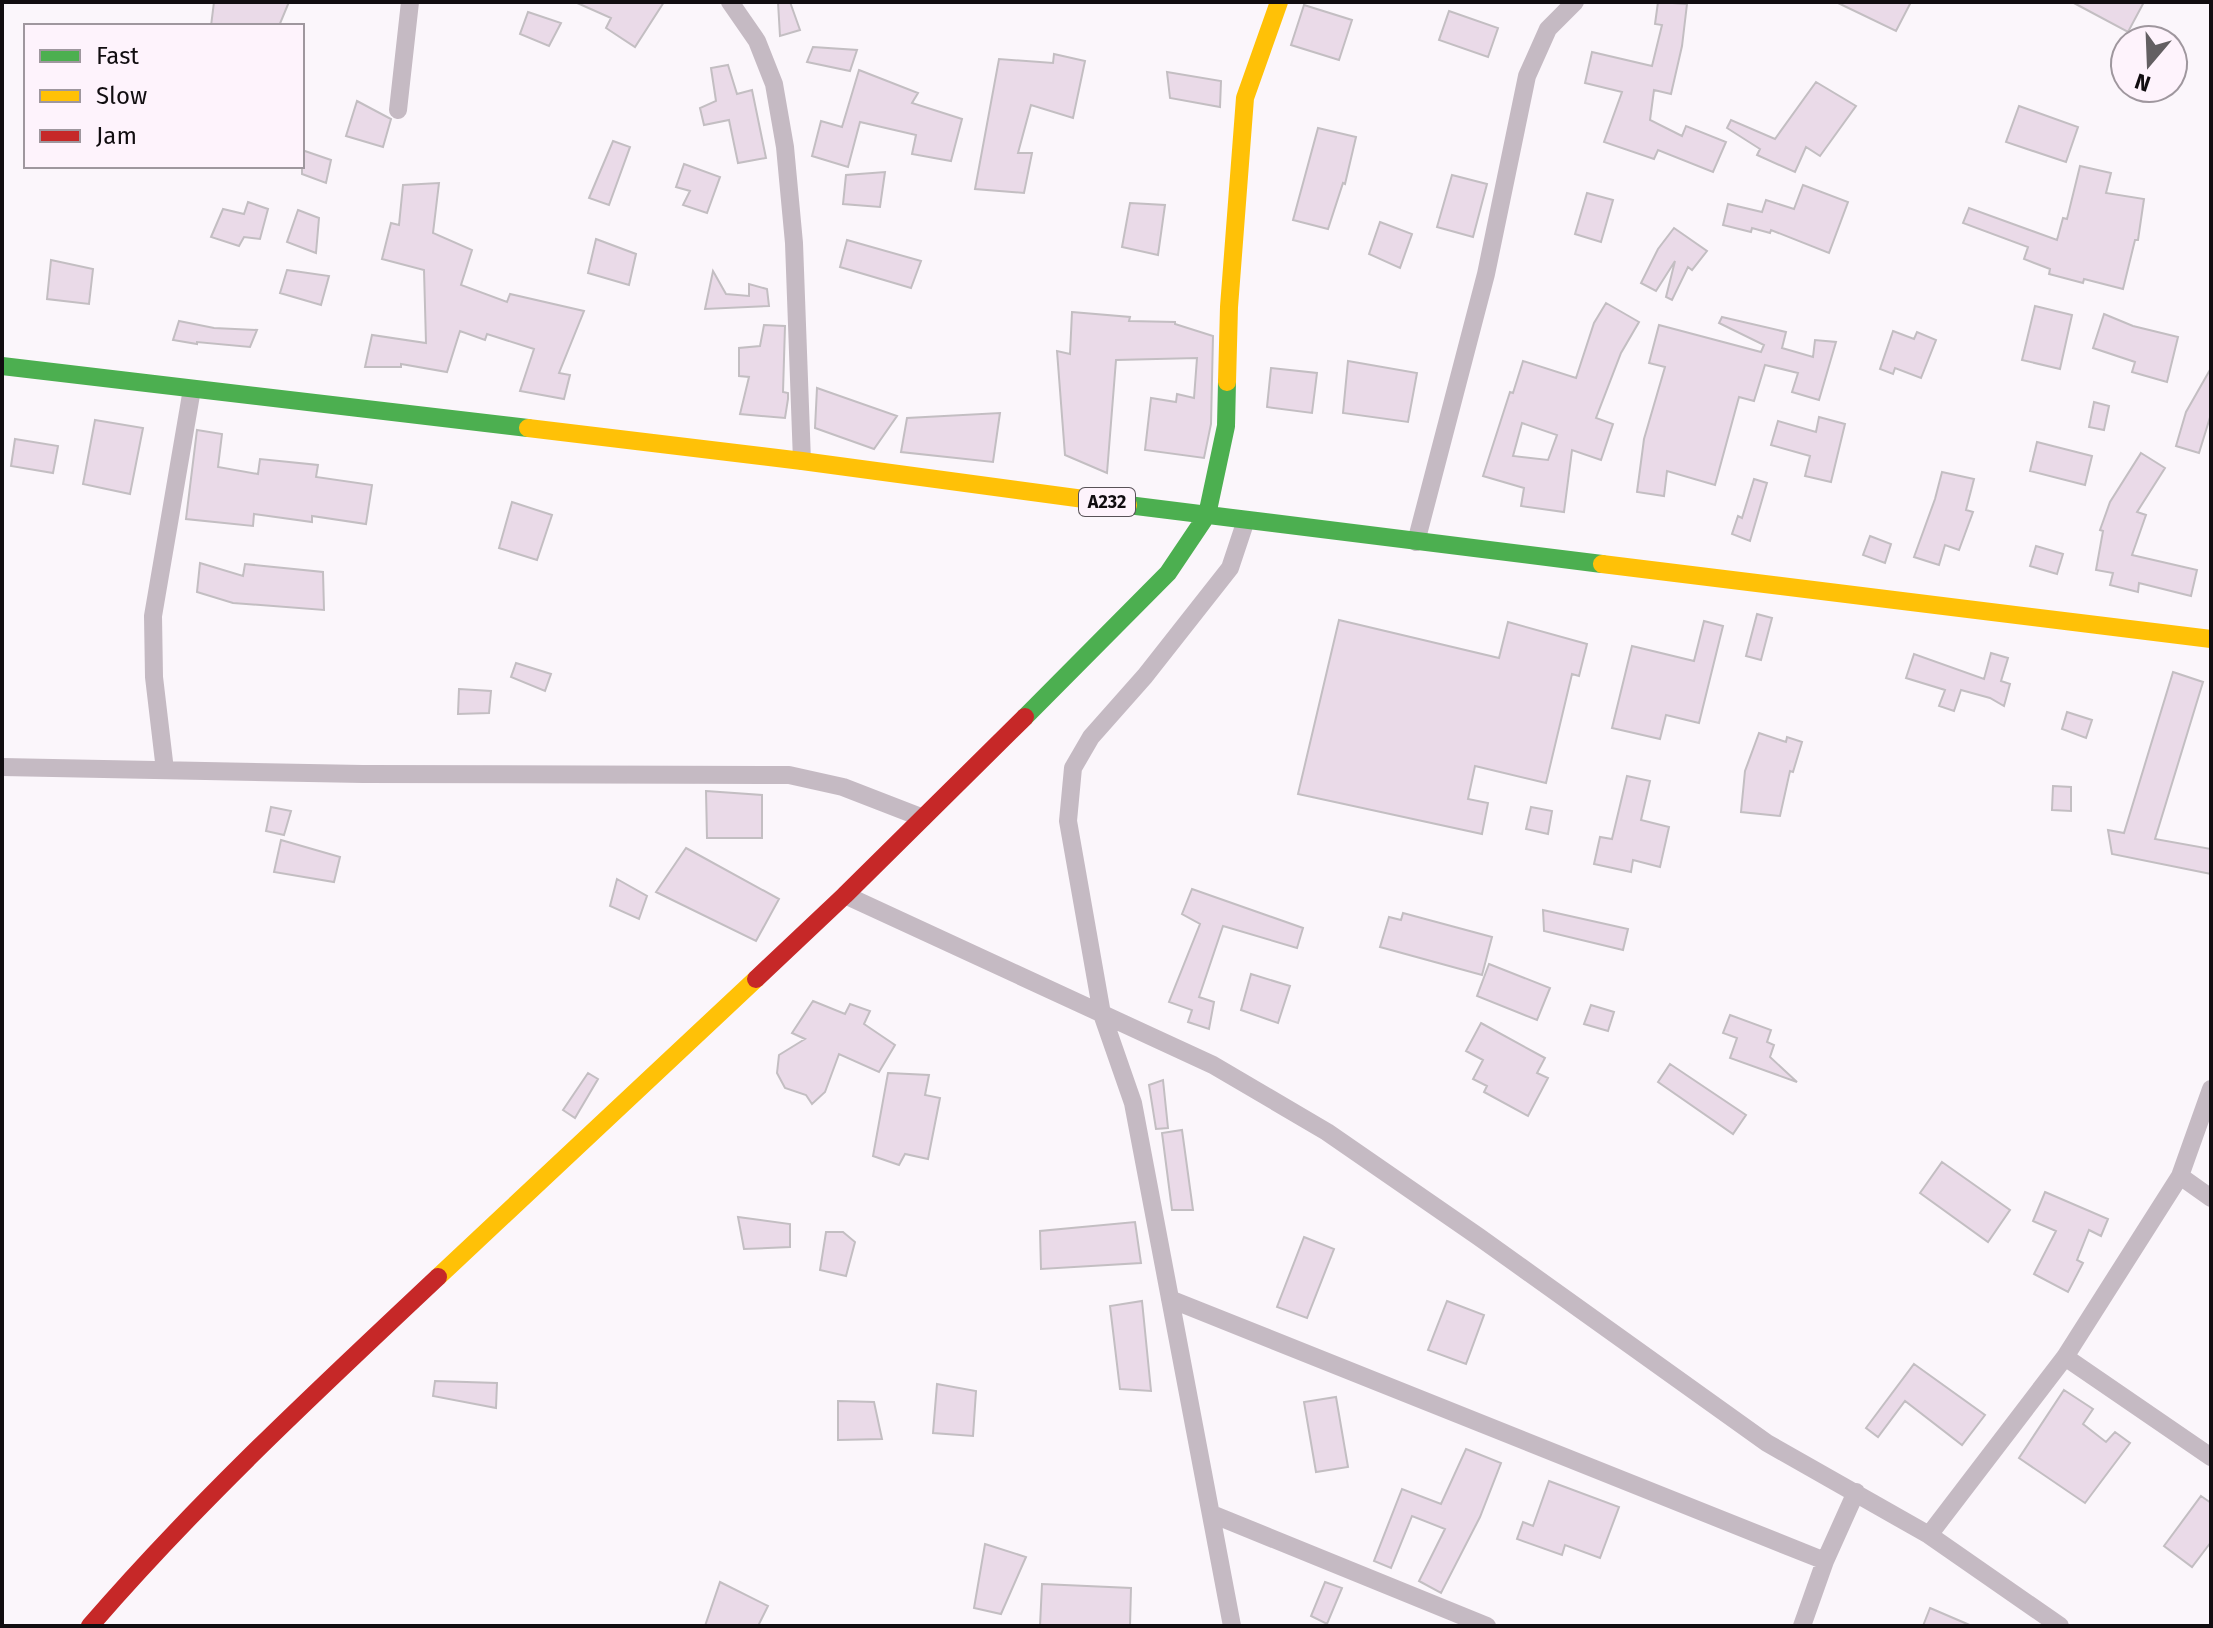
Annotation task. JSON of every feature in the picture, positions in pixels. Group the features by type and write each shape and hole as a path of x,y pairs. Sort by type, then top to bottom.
{"main road":[{"path":"90,1626 141,1567 351,1359 845,895 1168,573 1207,515 1226,426 1229,307 1245,98 1279,2"},
{"name":"A232","path":"2,366 802,461 1416,542 2211,639"}],"street":[{"path":"398,110 410,2"},
{"path":"730,2 757,41 774,84 785,147 794,243 802,461"},
{"path":"1416,542 1486,274 1527,76 1548,29 1575,2"},
{"path":"165,770 154,677 153,616 192,389"},
{"path":"1232,1626 1133,1103 1102,1014 1068,821 1073,768 1091,737 1145,676 1230,568 1246,520"},
{"path":"2,767 379,774 789,775 843,787 923,818"},
{"path":"845,895 1213,1065 1327,1132 1767,1443 1929,1535 2060,1626"},
{"path":"1929,1535 2065,1357 2180,1176 2211,1089"},
{"path":"2180,1176 2211,1198"},
{"path":"1170,1299 1825,1561"},
{"path":"2065,1357 2211,1457"},
{"path":"1802,1626 1825,1561 1856,1492"},
{"path":"1212,1514 1487,1626"}],"building":[{"path":"214,2 289,2 280,24 211,24"},
{"path":"575,2 664,2 635,47 606,28 611,18"},
{"path":"778,2 790,2 800,30 780,36"},
{"path":"1658,2 1687,4 1682,46 1671,94 1654,90 1650,120 1682,136 1686,126 1726,142 1713,172 1658,150 1654,159 1604,142 1622,92 1585,83 1592,52 1652,66 1662,25 1655,24"},
{"path":"1836,2 1911,2 1896,31"},
{"path":"2072,2 2144,2 2132,24 2113,24"},
{"path":"1304,5 1352,20 1339,60 1291,45"},
{"path":"1449,11 1498,28 1488,57 1439,40"},
{"path":"528,12 561,23 549,46 520,34"},
{"path":"813,47 857,50 850,71 807,62"},
{"path":"1054,54 1085,61 1073,118 1031,105 1018,153 1032,153 1024,193 975,189 999,59 1053,63"},
{"path":"728,65 737,94 752,90 766,158 738,163 729,120 704,125 700,108 716,101 711,68"},
{"path":"859,70 918,93 912,103 962,119 951,161 912,154 916,135 860,122 848,167 812,156 821,121 842,127"},
{"path":"1167,72 1221,81 1220,107 1170,98"},
{"path":"1816,82 1856,106 1820,156 1806,147 1795,172 1757,155 1760,149 1727,128 1731,120 1775,139"},
{"path":"357,101 391,119 383,147 346,136"},
{"path":"2019,106 2078,127 2066,162 2006,142"},
{"path":"1318,128 1356,137 1345,184 1328,229 1293,220"},
{"path":"613,141 630,147 609,205 589,198"},
{"path":"304,151 331,160 326,183 302,174"},
{"path":"684,164 720,177 707,213 683,205 690,191 676,187"},
{"path":"2080,166 2111,173 2106,193 2144,199 2138,240 2135,240 2123,289 2049,274 2050,269 2024,259 2028,247 1963,223 1969,208 2057,240 2063,218 2067,219"},
{"path":"885,172 880,207 843,204 846,175"},
{"path":"1452,175 1487,184 1473,237 1437,227"},
{"path":"439,183 433,233 472,250 461,285 507,302 510,294 584,311 559,373 570,375 564,399 520,391 534,349 487,334 485,340 460,331 447,372 401,364 401,367 365,367 372,335 426,343 424,270 382,259 391,223 399,225 403,185"},
{"path":"1803,185 1848,202 1829,253 1771,230 1770,233 1752,228 1751,232 1723,225 1728,204 1762,212 1766,200 1794,209"},
{"path":"1587,193 1613,200 1601,242 1575,234"},
{"path":"248,202 268,209 260,239 244,237 239,246 211,237 223,209 244,214"},
{"path":"1130,203 1165,205 1158,255 1122,247"},
{"path":"298,210 319,218 316,253 287,242"},
{"path":"1380,222 1412,234 1400,268 1369,254"},
{"path":"1674,228 1707,251 1692,270 1688,267 1672,300 1666,297 1675,261 1656,291 1641,283 1658,249"},
{"path":"596,239 636,254 629,285 588,273"},
{"path":"847,240 921,261 911,288 840,267"},
{"path":"51,260 93,269 89,304 47,299"},
{"path":"287,270 329,276 321,305 280,293"},
{"path":"713,271 726,294 749,296 749,284 767,289 769,306 705,309"},
{"path":"1606,303 1639,322 1621,353 1596,418 1613,424 1601,460 1572,450 1564,512 1521,506 1524,488 1483,476 1510,392 1513,393 1523,361 1576,378 1594,323","holes":["1522,423 1557,435 1548,460 1513,456"]},
{"path":"2035,306 2072,315 2060,369 2022,360"},
{"path":"1072,312 1130,317 1129,321 1175,322 1213,336 1211,424 1204,458 1145,450 1151,398 1176,402 1177,394 1194,398 1197,358 1116,360 1107,473 1065,455 1057,351 1070,354"},
{"path":"2104,314 2133,326 2178,337 2167,382 2132,372 2135,362 2093,348"},
{"path":"1722,317 1786,332 1782,348 1813,357 1815,340 1836,342 1819,400 1792,392 1798,373 1765,365 1754,401 1739,397 1715,485 1667,471 1664,496 1637,492 1644,439 1665,367 1649,363 1659,325 1761,352 1764,345 1719,323"},
{"path":"179,321 214,328 257,330 250,347 197,344 173,340"},
{"path":"764,325 785,326 783,392 788,393 788,399 785,418 740,414 749,377 739,376 739,348 760,346"},
{"path":"1893,331 1914,339 1917,332 1936,340 1921,378 1895,368 1893,374 1880,369"},
{"path":"1348,361 1417,373 1408,422 1343,413"},
{"path":"1271,368 1317,373 1312,413 1267,407"},
{"path":"2211,368 2211,414 2199,453 2176,446 2186,412"},
{"path":"817,388 897,416 874,449 815,428"},
{"path":"2094,402 2109,406 2104,430 2089,427"},
{"path":"1000,413 993,462 901,452 907,418"},
{"path":"1819,417 1845,424 1831,482 1805,476 1810,456 1771,445 1778,421 1816,432"},
{"path":"95,420 143,428 130,494 83,484"},
{"path":"197,430 222,434 218,467 258,474 260,459 318,465 316,477 372,485 366,524 312,516 312,522 254,514 253,526 186,519"},
{"path":"15,439 58,446 53,473 11,466"},
{"path":"2037,442 2092,456 2085,485 2030,471"},
{"path":"2141,453 2165,468 2137,512 2146,515 2132,555 2197,570 2191,596 2139,583 2138,592 2110,585 2113,573 2096,570 2103,531 2100,530 2110,502"},
{"path":"1942,472 1974,479 1966,510 1973,512 1959,550 1945,545 1939,565 1914,557"},
{"path":"1754,479 1767,483 1750,541 1732,534 1738,516 1742,518"},
{"path":"512,502 552,515 537,560 499,548"},
{"path":"1870,536 1891,544 1885,563 1863,555"},
{"path":"2036,546 2063,554 2057,574 2030,566"},
{"path":"200,563 243,576 245,564 323,572 324,610 233,603 197,592"},
{"path":"1757,614 1772,618 1761,660 1746,656"},
{"path":"1339,620 1499,658 1508,622 1587,644 1579,676 1572,674 1546,783 1475,766 1468,799 1488,803 1482,834 1298,794"},
{"path":"1704,621 1723,626 1699,723 1666,715 1660,739 1612,728 1632,646 1694,661"},
{"path":"1991,653 2008,658 2001,681 2010,684 2004,706 1990,698 1961,690 1954,711 1939,706 1945,690 1906,678 1914,654 1984,679"},
{"path":"516,663 551,674 545,691 511,677"},
{"path":"2173,672 2203,682 2155,839 2211,849 2211,874 2112,854 2108,830 2124,833"},
{"path":"459,689 491,691 489,713 458,714"},
{"path":"2067,712 2092,720 2086,738 2062,729"},
{"path":"1759,733 1786,742 1787,737 1802,742 1793,772 1790,771 1780,816 1741,812 1745,771"},
{"path":"1627,776 1650,781 1641,820 1669,827 1660,867 1633,860 1631,872 1594,864 1600,837 1612,839"},
{"path":"2053,786 2071,787 2071,811 2052,810"},
{"path":"706,791 762,795 762,838 707,838"},
{"path":"271,807 291,811 284,835 266,831"},
{"path":"1531,807 1552,811 1548,834 1526,829"},
{"path":"281,840 340,857 334,882 274,872"},
{"path":"686,848 779,899 756,941 656,892"},
{"path":"617,879 647,896 639,919 610,906"},
{"path":"1192,889 1303,928 1297,948 1223,926 1199,997 1214,1002 1209,1029 1188,1022 1192,1010 1169,1002 1200,924 1182,914"},
{"path":"1543,910 1628,929 1623,950 1544,931"},
{"path":"1403,913 1492,937 1482,975 1380,947 1389,917 1401,920"},
{"path":"1489,964 1550,988 1537,1020 1477,996"},
{"path":"1251,974 1290,986 1278,1023 1241,1010"},
{"path":"813,1001 845,1014 850,1004 870,1011 864,1024 895,1045 879,1072 839,1054 825,1092 812,1104 806,1095 785,1088 777,1073 779,1055 805,1039 792,1033"},
{"path":"1591,1005 1614,1012 1608,1031 1584,1024"},
{"path":"1730,1015 1771,1030 1767,1042 1774,1045 1770,1057 1797,1082 1730,1058 1737,1038 1723,1033"},
{"path":"1481,1023 1545,1058 1537,1073 1548,1078 1528,1116 1484,1092 1487,1086 1473,1079 1483,1060 1466,1051"},
{"path":"1670,1064 1746,1115 1733,1134 1658,1082"},
{"path":"588,1073 598,1079 575,1118 563,1110"},
{"path":"888,1073 929,1075 925,1095 940,1098 928,1159 905,1154 899,1165 873,1156"},
{"path":"1163,1080 1168,1128 1156,1129 1149,1085"},
{"path":"1182,1130 1193,1210 1172,1210 1162,1133"},
{"path":"1942,1162 2010,1210 1988,1242 1920,1193"},
{"path":"2045,1192 2108,1219 2101,1236 2089,1230 2077,1260 2083,1263 2068,1292 2034,1274 2056,1231 2033,1221"},
{"path":"738,1217 790,1224 790,1247 744,1249"},
{"path":"1135,1222 1141,1263 1041,1269 1040,1231"},
{"path":"826,1232 843,1232 855,1242 846,1276 820,1270"},
{"path":"1304,1237 1334,1249 1307,1318 1277,1307"},
{"path":"1142,1301 1151,1391 1120,1389 1110,1306"},
{"path":"1447,1301 1484,1315 1466,1364 1428,1350"},
{"path":"1914,1364 1985,1415 1962,1445 1905,1401 1878,1437 1866,1428"},
{"path":"435,1381 497,1383 496,1408 433,1396"},
{"path":"937,1384 976,1391 973,1436 933,1433"},
{"path":"2064,1390 2093,1409 2083,1424 2106,1442 2115,1432 2130,1443 2085,1503 2019,1458"},
{"path":"1336,1397 1348,1467 1316,1472 1304,1402"},
{"path":"838,1401 874,1402 882,1439 838,1440"},
{"path":"1466,1449 1501,1463 1480,1517 1441,1593 1419,1581 1445,1529 1412,1516 1391,1568 1374,1561 1402,1489 1441,1504"},
{"path":"1549,1481 1619,1507 1600,1558 1565,1545 1562,1555 1517,1539 1523,1522 1533,1526"},
{"path":"2201,1496 2211,1503 2211,1542 2192,1567 2164,1546"},
{"path":"985,1544 1026,1557 1001,1614 974,1608"},
{"path":"720,1582 768,1606 758,1626 705,1626"},
{"path":"1325,1582 1342,1588 1327,1624 1311,1616"},
{"path":"1042,1584 1131,1588 1130,1626 1040,1626"},
{"path":"1930,1608 1972,1626 1923,1626"}],"traffic: fast":[{"path":"2,366 528,428"},
{"path":"1025,717 1168,573 1207,515 1226,426 1227,382"},
{"path":"1128,505 1602,564"}],"traffic: slow":[{"path":"1227,382 1229,307 1245,98 1279,2"},
{"path":"528,428 1128,505"},
{"path":"1602,564 2211,639"},
{"path":"438,1277 756,979"}],"traffic: jam":[{"path":"756,979 1025,717"},
{"path":"90,1626 216,1491 438,1277"}]}
